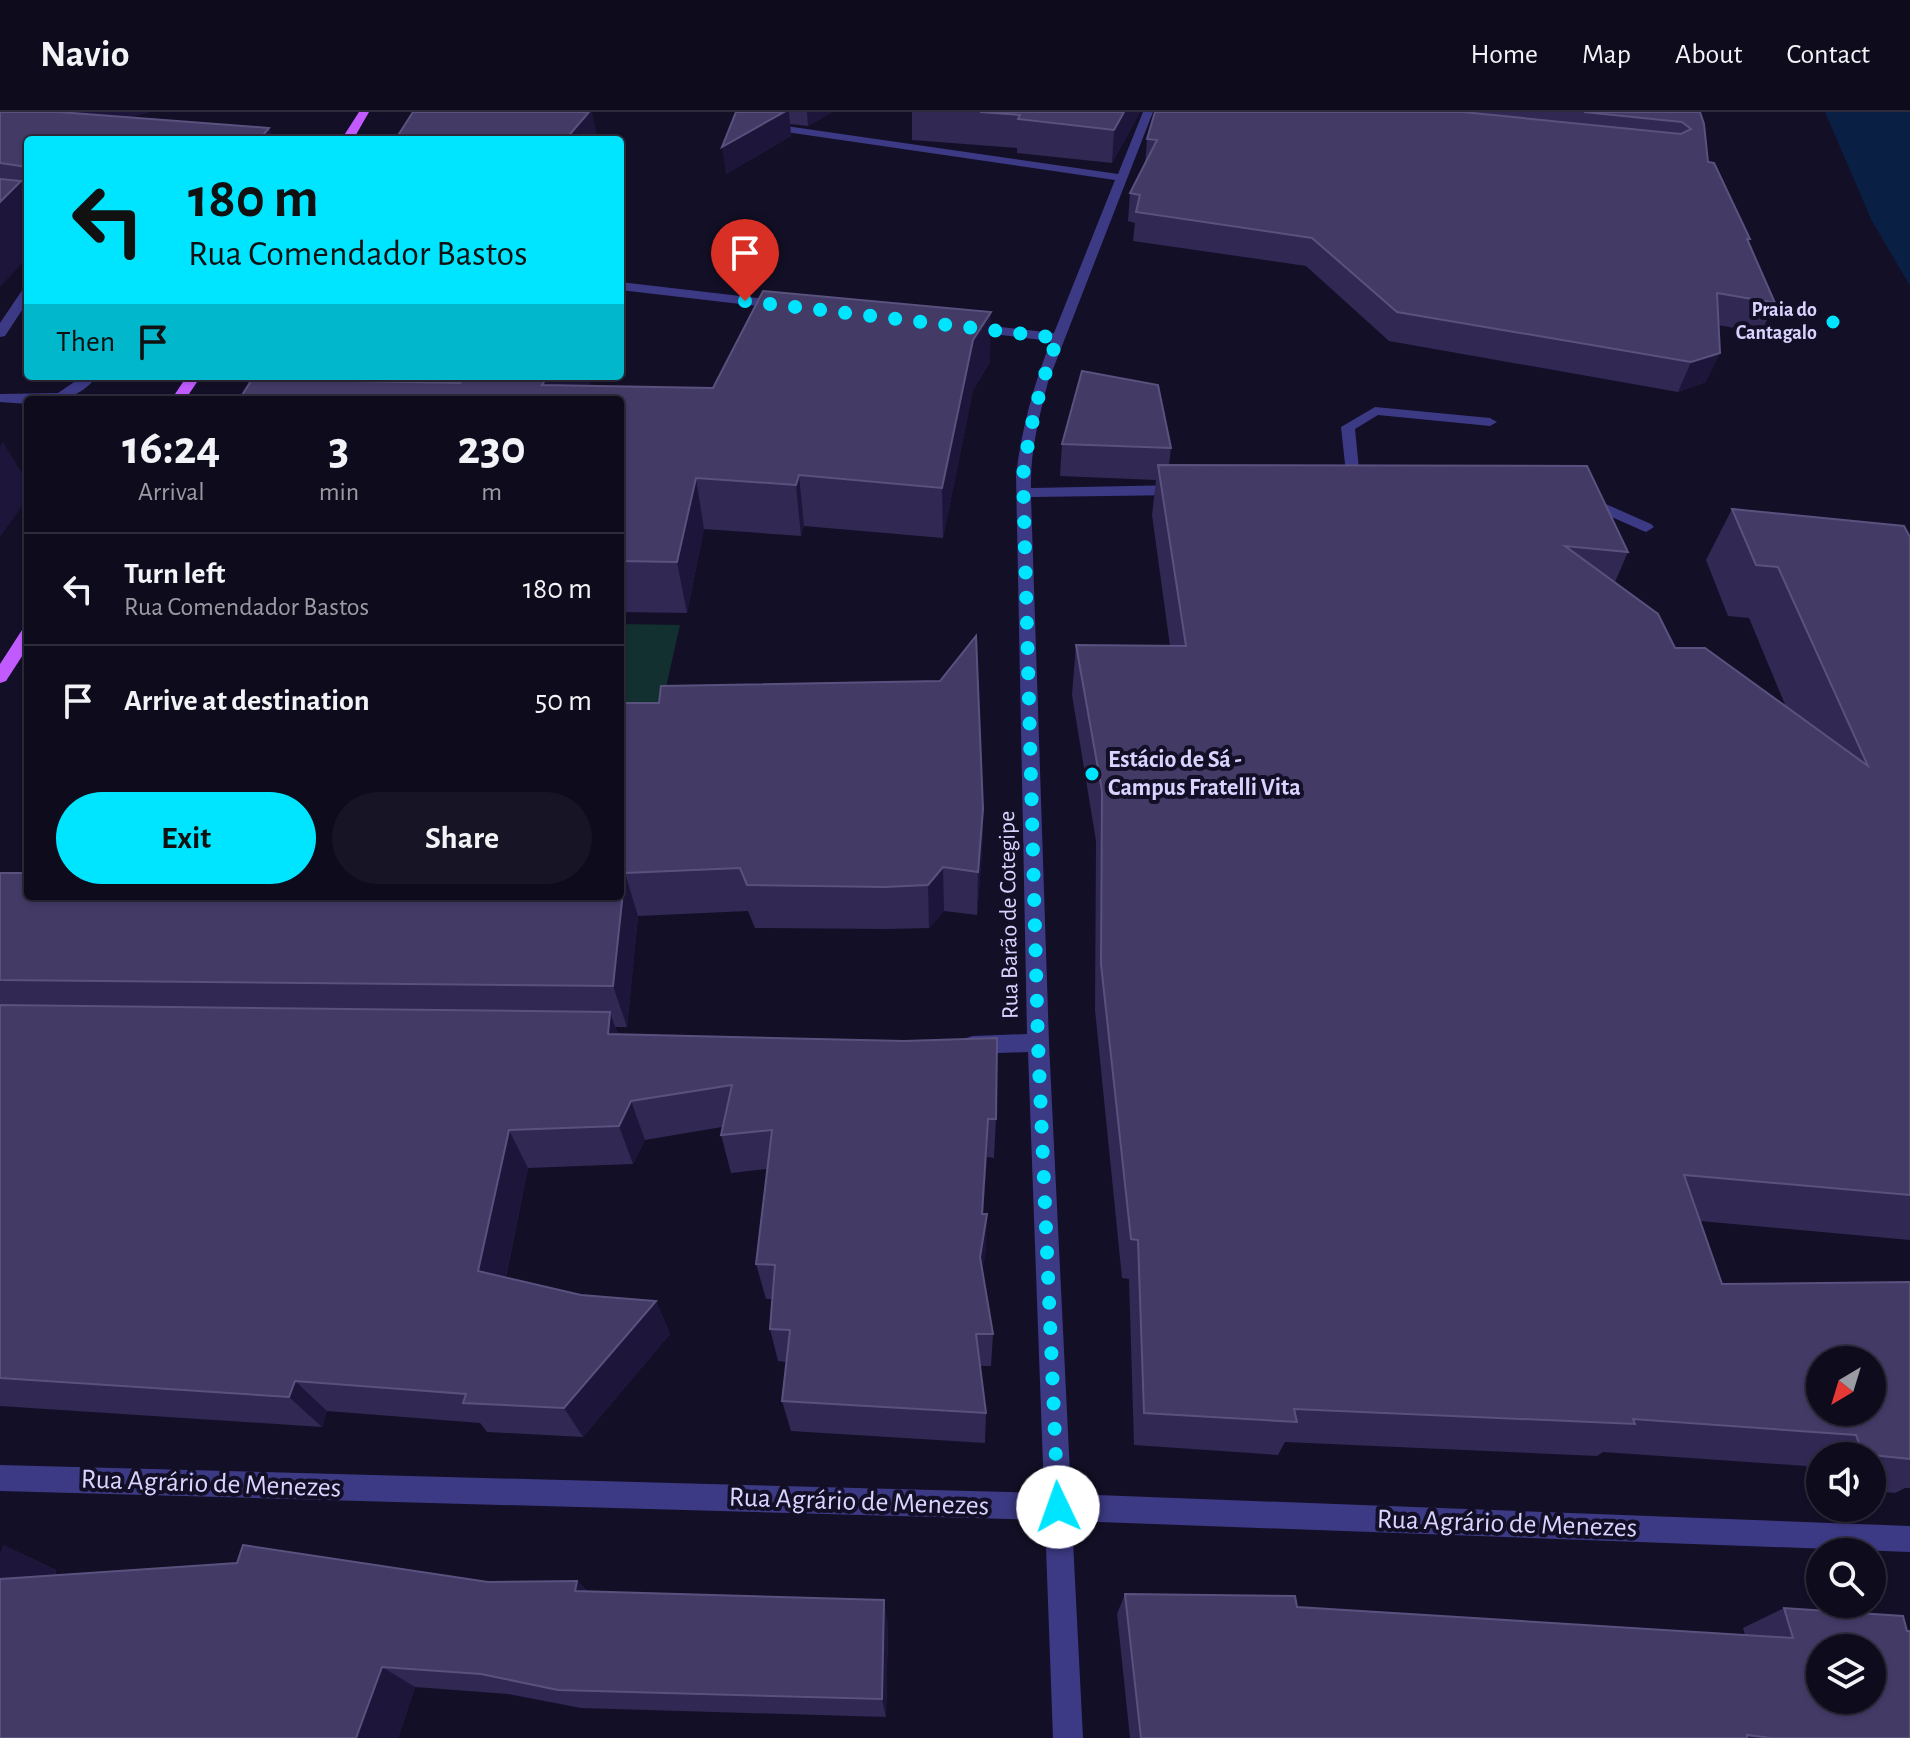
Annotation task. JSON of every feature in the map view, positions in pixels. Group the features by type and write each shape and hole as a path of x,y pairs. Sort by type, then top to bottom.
{"main road":[{"path":"349,136 364,112"},
{"path":"0,677 24,640"}],"street":[{"name":"Rua Barão de Cotegipe","path":"1068,1738 1038,1043 1024,493 1030,423 1041,382 1148,112"},
{"path":"786,129 1122,178"},
{"path":"624,286 792,306"},
{"path":"0,333 24,298"},
{"path":"949,325 1058,338"},
{"path":"65,396 74,393 86,380"},
{"path":"0,398 24,399"},
{"path":"1353,489 1348,427 1375,411 1490,422"},
{"path":"1024,493 1198,490"},
{"path":"1560,496 1589,499 1646,527"},
{"path":"943,1045 1038,1043"},
{"name":"Rua Agrário de Menezes","path":"0,1478 1058,1507 1910,1539"}],"green space":[{"path":"624,624 680,625 658,723 624,722"}],"water":[{"path":"1825,112 1910,112 1910,286 1871,219"}],"building":[{"path":"0,112 59,112 269,128 262,136 24,136 24,166 0,163"},
{"path":"413,112 589,112 568,136 398,136"},
{"path":"736,112 784,112 722,147"},
{"path":"980,112 1124,112 1114,130"},
{"path":"1155,112 1463,112 1681,134 1691,129 1682,122 1584,112 1700,112 1708,162 1714,163 1750,239 1747,239 1775,303 1717,293 1720,353 1691,362 1397,312 1312,238 1136,212 1140,195 1130,193 1157,140 1147,139"},
{"path":"0,179 21,181 0,202"},
{"path":"763,291 991,312 973,340 942,488 799,475 796,485 696,478 677,562 624,561 624,396 242,396 252,380 460,383 463,380 545,380 542,385 713,388"},
{"path":"1082,371 1158,385 1171,448 1062,444"},
{"path":"1158,465 1587,466 1628,552 1565,546 1658,614 1675,648 1705,648 1868,766 1778,567 1756,565 1732,509 1904,526 1910,537 1910,1195 1684,1175 1722,1284 1910,1282 1910,1459 1886,1456 1886,1442 1859,1442 1856,1435 1633,1419 1635,1424 1294,1409 1297,1422 1144,1413 1138,1240 1131,1239 1101,964 1102,791 1076,645 1186,646"},
{"path":"976,636 983,809 978,872 943,867 928,885 884,887 747,885 740,868 625,873 624,882 624,703 659,703 661,686 940,681"},
{"path":"0,873 24,873 24,900 622,900 613,986 0,980"},
{"path":"0,1005 610,1012 608,1034 904,1041 997,1038 996,1119 988,1119 982,1214 987,1214 980,1257 993,1334 976,1334 986,1413 782,1401 790,1330 770,1329 775,1265 756,1264 772,1130 721,1135 732,1085 631,1101 619,1126 509,1130 478,1271 581,1295 656,1301 564,1408 463,1403 466,1394 295,1381 289,1397 0,1378"},
{"path":"243,1545 488,1582 577,1581 575,1591 884,1600 882,1699 558,1690 481,1674 382,1667 356,1738 0,1738 0,1579 237,1563"},
{"path":"1125,1594 1295,1596 1297,1607 1793,1638 1784,1608 1806,1609 1806,1618 1903,1616 1907,1631 1910,1631 1910,1738 1771,1738 1747,1735 1747,1738 1141,1738"}],"place":[{"name":"Praia do Cantagalo","path":"1833,322"},
{"name":"Estácio de Sá - Campus Fratelli Vita","path":"1092,774"}],"route":[{"path":"745,301 1058,338 1030,423 1023,475 1038,1043 1058,1507"}]}
